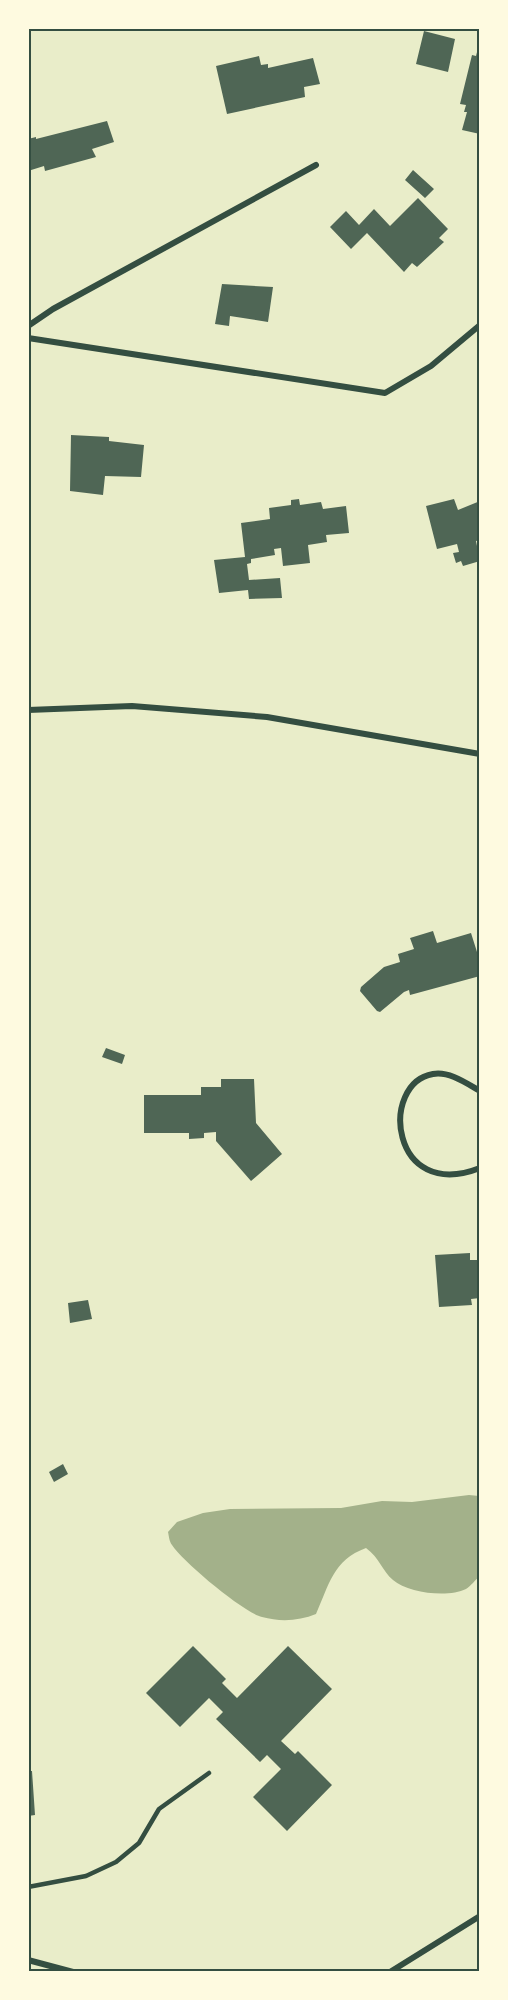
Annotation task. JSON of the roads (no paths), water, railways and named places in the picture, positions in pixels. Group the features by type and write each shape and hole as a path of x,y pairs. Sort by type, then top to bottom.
{"street":[{"path":"28,326 53,309 316,165"},
{"path":"28,338 385,393 431,366 480,325"},
{"path":"28,710 132,706 267,717 480,754"},
{"path":"480,1091 450,1075 432,1074 415,1083 401,1108 400,1136 415,1162 438,1173 470,1172 480,1168"},
{"path":"390,1971 480,1916"},
{"path":"28,1960 73,1971"}],"lane":[{"path":"28,1887 86,1876 116,1862 139,1843 159,1809 209,1773"}]}
